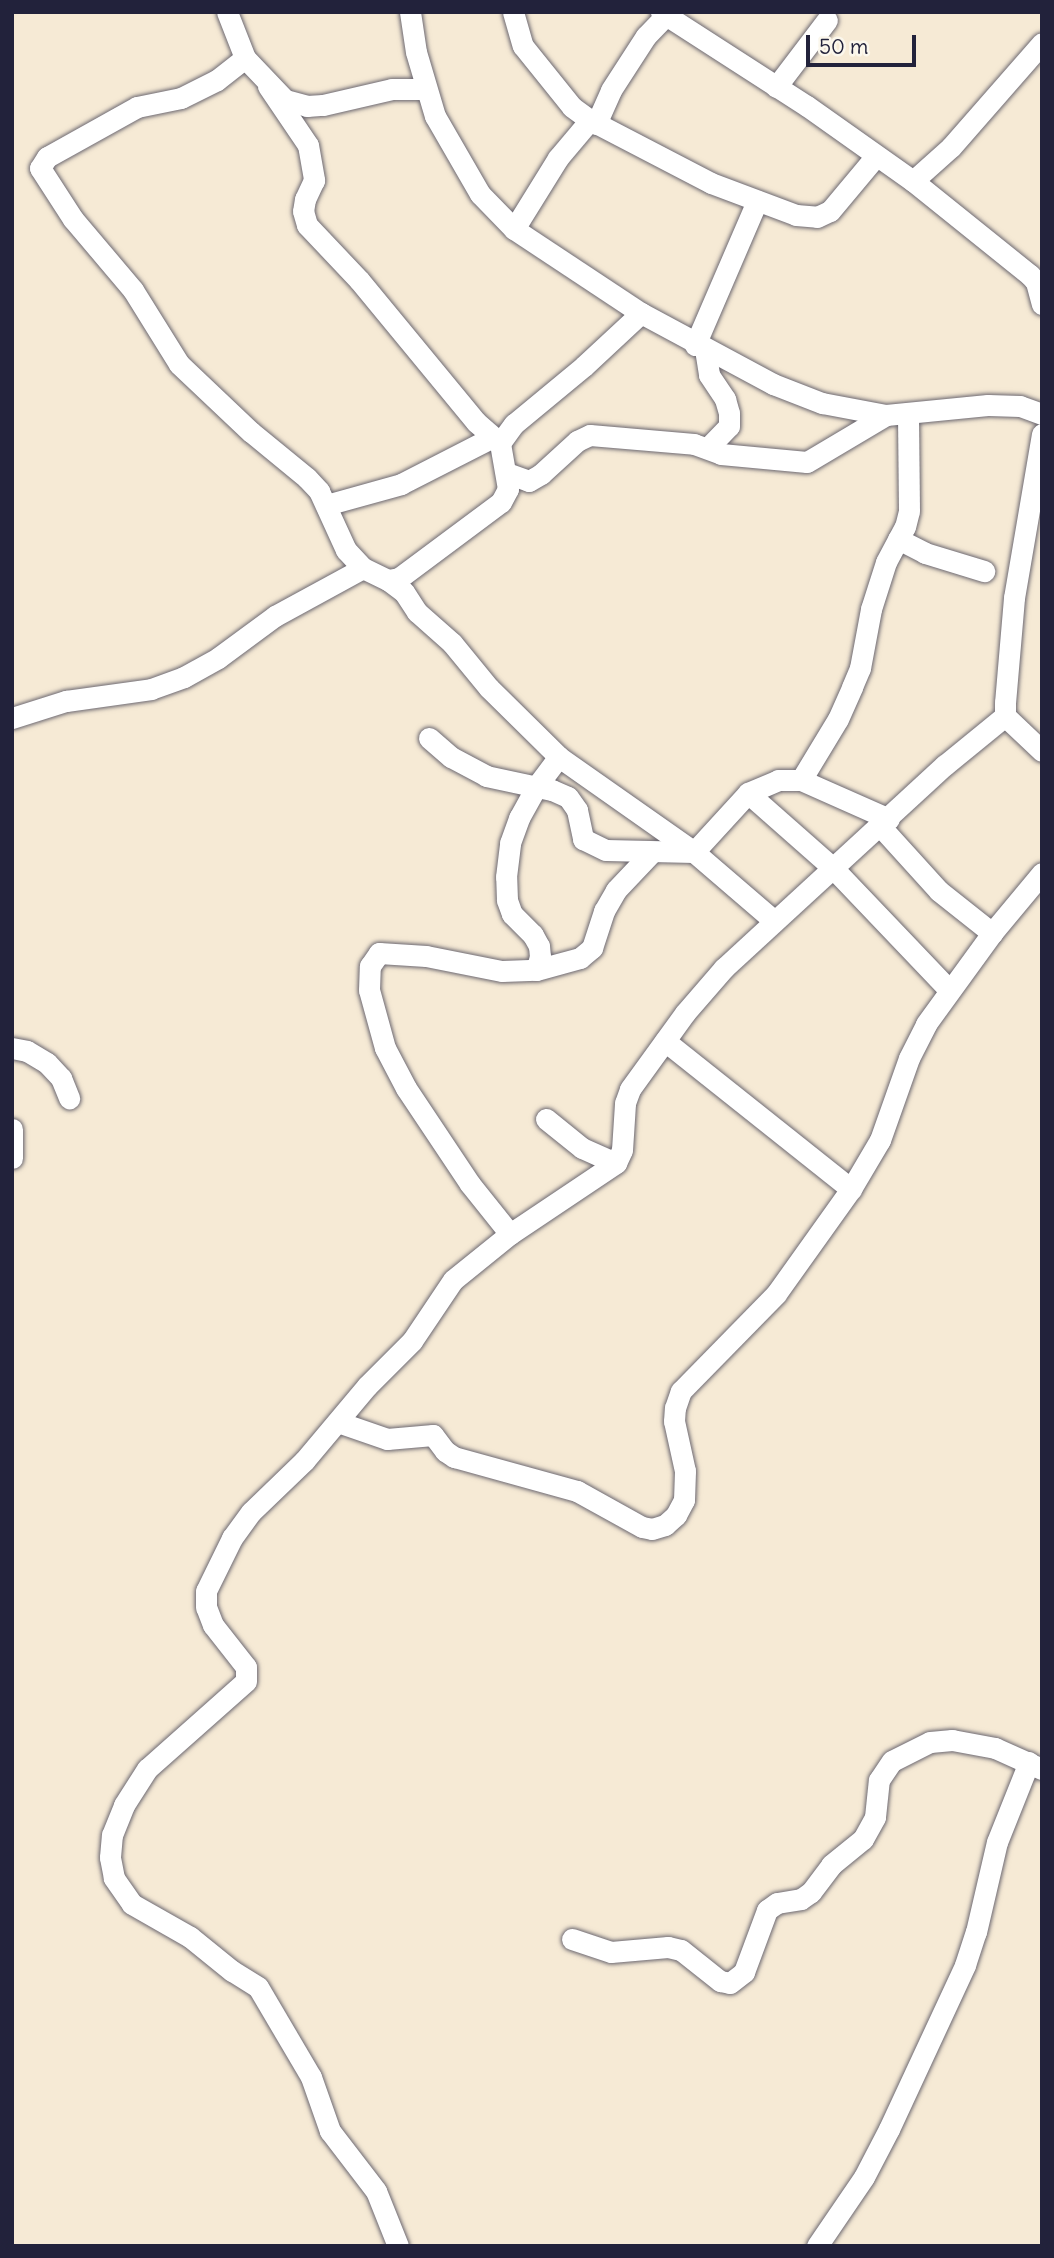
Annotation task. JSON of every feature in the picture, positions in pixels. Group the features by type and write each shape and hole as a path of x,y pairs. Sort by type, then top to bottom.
{"street":[{"path":"227,12 245,58 268,86 308,145 314,180 303,211 307,225 359,280 476,422 496,440 507,473 508,489 501,502 411,572 388,580"},
{"path":"410,12 426,89 435,116 469,176 496,213 514,229 641,313 700,347 794,394 886,415 1004,405 1042,414"},
{"path":"513,12 523,46 558,93 593,122 711,183 796,215 817,217 830,211 876,156"},
{"path":"514,229 558,158 593,122 646,36 665,13 913,181 1039,280 1042,304"},
{"path":"776,87 827,20"},
{"path":"913,181 951,147 1042,43"},
{"path":"245,58 217,80 181,98 137,107 47,157 40,168 44,178 80,228 133,290 179,364 251,432 307,478 326,505 346,550 363,568 388,580 404,592 417,612 452,643 489,688 559,757 694,852 773,920"},
{"path":"268,86 285,100 307,106 323,105 392,89 426,89"},
{"path":"708,448 729,426 729,413 725,399 709,375 700,347 757,201"},
{"path":"326,505 401,484 496,440 584,366 641,313"},
{"path":"801,780 838,719 860,668 866,624 887,562 909,511 908,414"},
{"path":"507,473 529,481 541,474 577,441 590,435 708,448 721,454 766,456 797,464 807,462 886,415"},
{"path":"1007,719 1014,598 1042,434"},
{"path":"898,539 925,553 985,571"},
{"path":"12,718 66,701 151,689 184,677 218,658 275,616 363,568"},
{"path":"1007,719 1042,737"},
{"path":"1007,719 1042,751"},
{"path":"398,2246 376,2192 330,2131 311,2077 258,1987 232,1971 190,1937 132,1904 114,1878 110,1857 112,1835 124,1805 147,1769 246,1681 246,1667 213,1625 206,1607 206,1591 216,1568 251,1512 304,1461 367,1386 412,1341 453,1280 510,1234 616,1163 622,1150 625,1103 630,1089 724,968 773,920 885,823 945,765 1007,719"},
{"path":"429,738 468,768 510,783 536,786 568,797 577,810 583,839 606,850 694,852 748,793 778,780 801,780 885,823 939,891 992,933"},
{"path":"536,970 540,957 539,946 533,935 512,914 507,900 506,877 510,843 536,786 559,757"},
{"path":"748,793 832,867 949,990"},
{"path":"510,1234 463,1174 406,1088 385,1048 369,990 370,966 379,953 406,953 502,971 536,970 580,958 592,948 616,890 652,852"},
{"path":"338,1422 387,1439 433,1435 445,1451 454,1457 577,1491 642,1527 652,1530 665,1525 676,1515 684,1500 685,1471 674,1421 681,1391 776,1294 851,1189 880,1140 916,1043 949,990 1042,873"},
{"path":"665,1041 851,1189"},
{"path":"12,1048 27,1051 47,1063 61,1078 69,1098"},
{"path":"546,1119 582,1148 616,1163"},
{"path":"12,1129 12,1158"},
{"path":"572,1938 611,1952 668,1947 681,1950 720,1981 730,1983 744,1972 767,1910 777,1903 801,1899 811,1892 831,1865 863,1839 876,1817 879,1780 892,1761 930,1742 952,1740 995,1748 1035,1766 997,1842 976,1932 965,1965 883,2141 864,2177 817,2246"}]}
